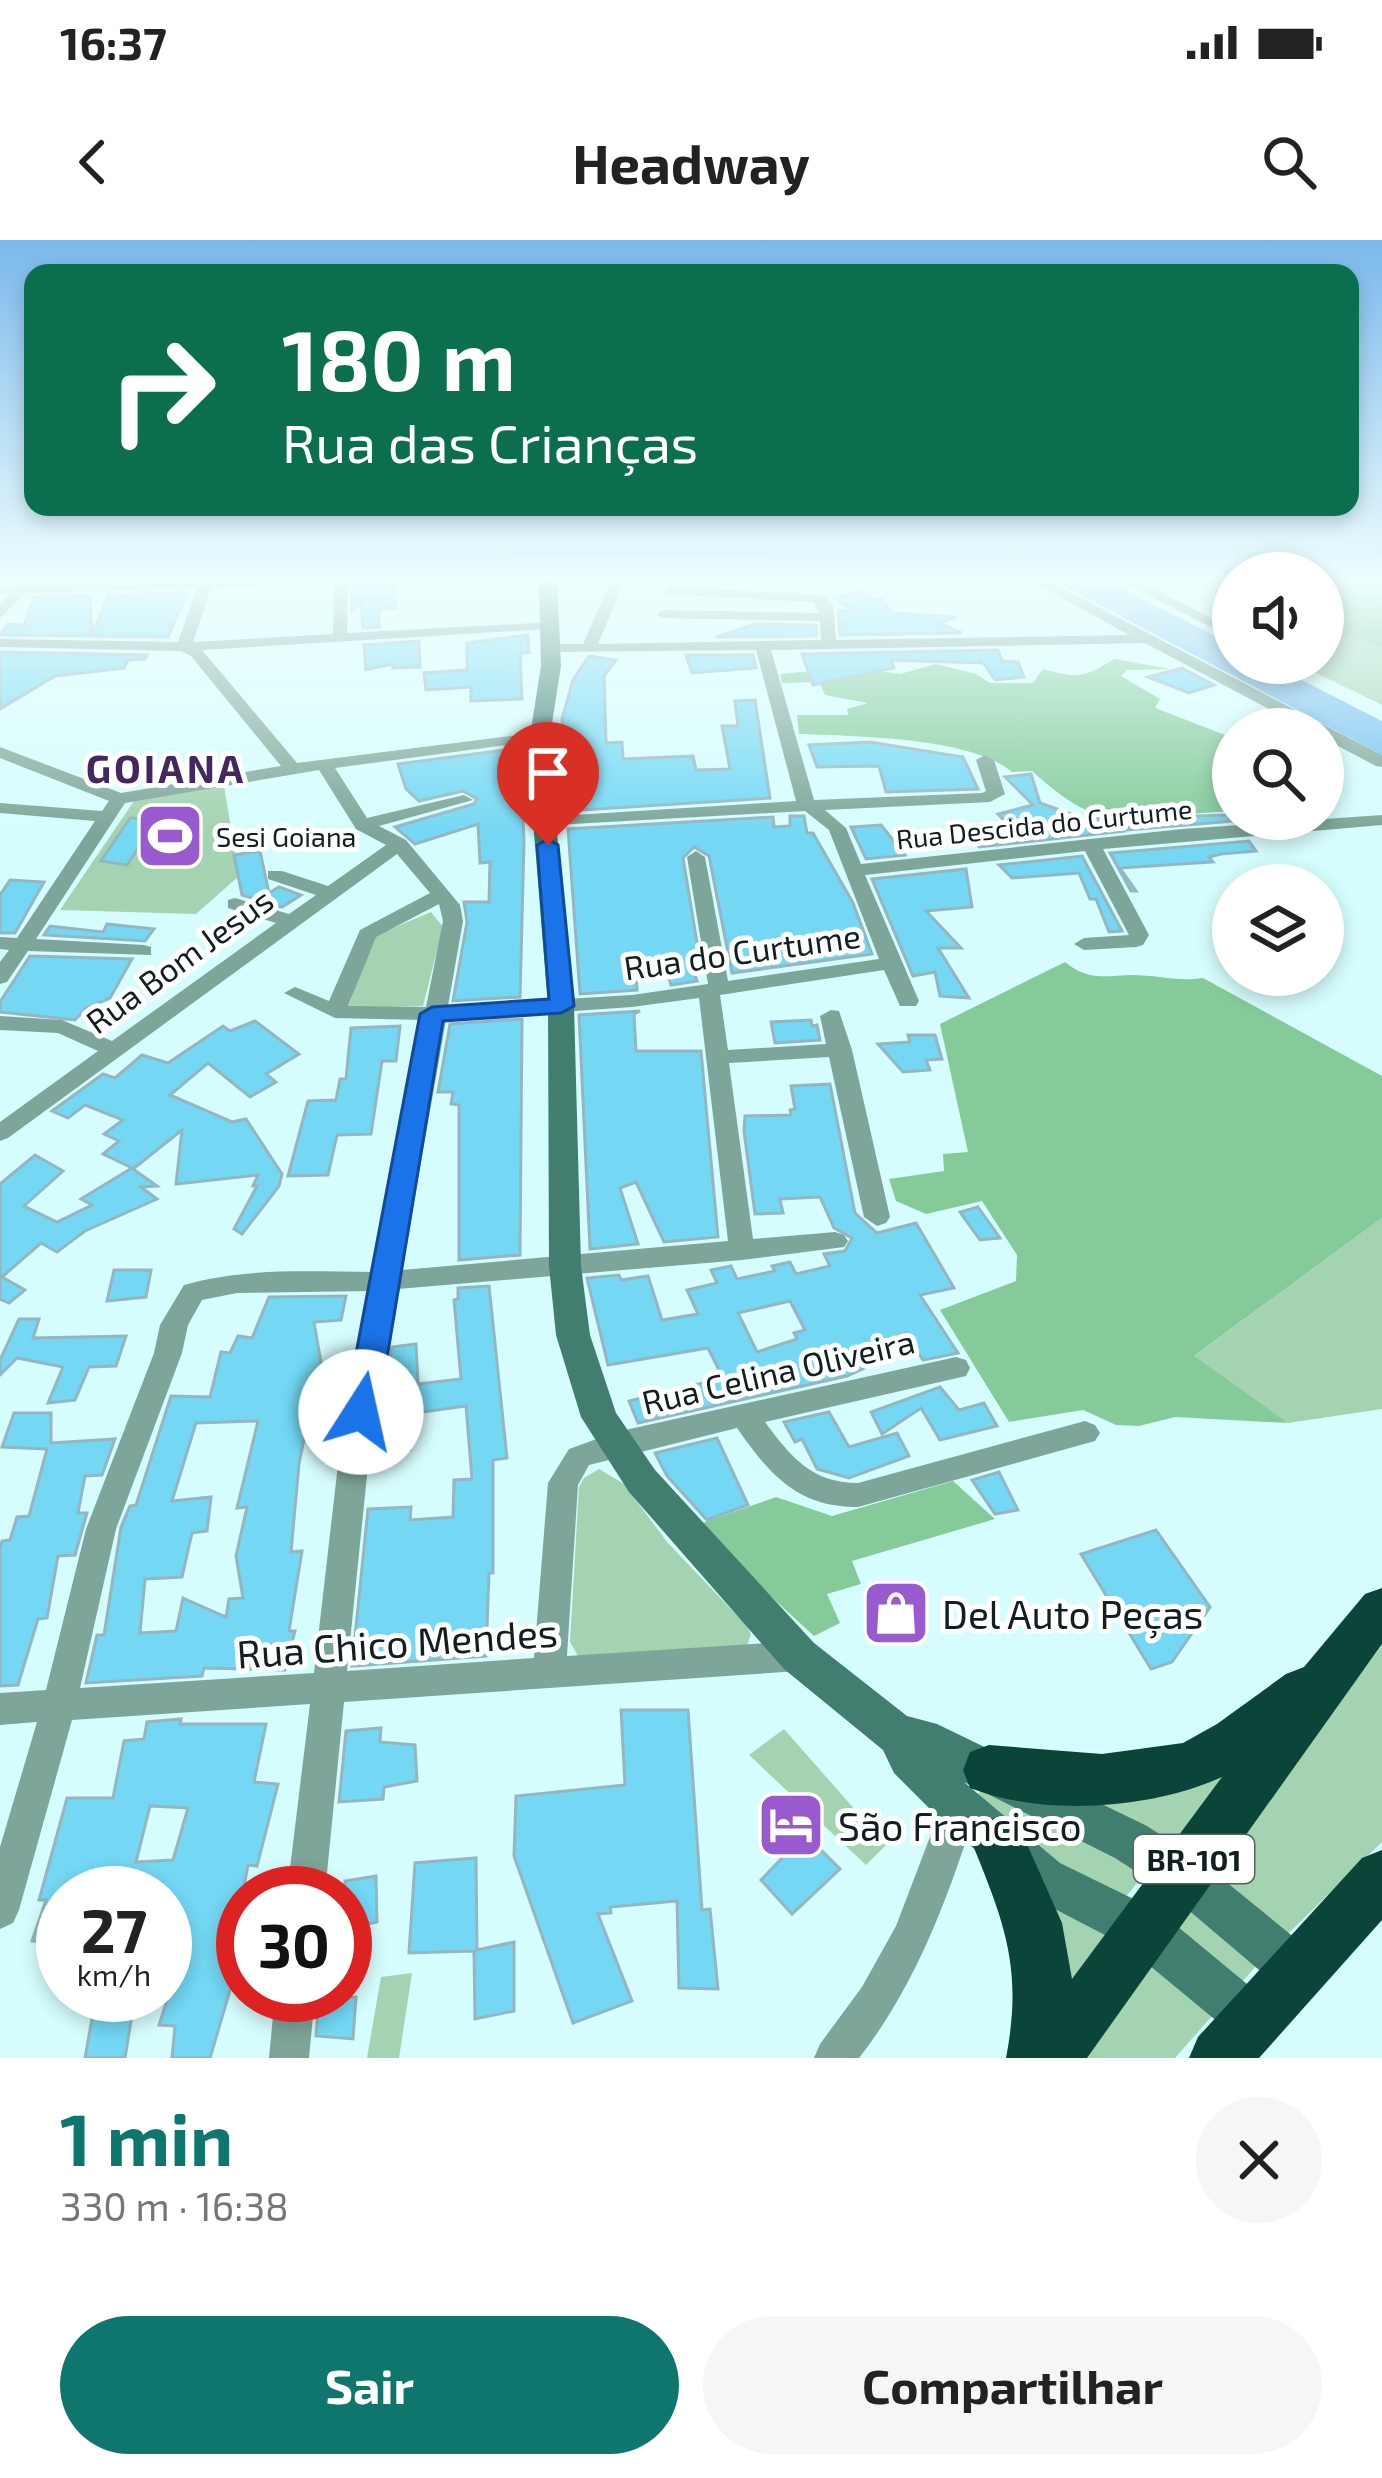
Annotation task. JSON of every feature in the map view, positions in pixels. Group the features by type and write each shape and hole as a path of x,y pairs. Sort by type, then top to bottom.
{"highway":[{"name":"BR-101","path":"1051,2058 1339,1660 1382,1610"},
{"path":"1036,2058 1047,1979 1043,1949 1035,1918 982,1807 1110,1778 1176,1772 1213,1756 1339,1660"},
{"path":"1236,2039 1382,1878"}],"street":[{"path":"208,665 292,769"},
{"path":"548,665 543,822 561,1006 565,1266 585,1384 616,1444 655,1496 799,1656 898,1736 909,1758 982,1807 1044,1879 1143,1929 1236,2039"},
{"path":"768,665 806,803"},
{"path":"1195,665 1278,708"},
{"path":"0,808 113,808 292,769 544,735"},
{"path":"1344,742 1382,762"},
{"path":"0,752 113,808"},
{"path":"543,822 728,813 806,803 992,797 995,789 985,760"},
{"path":"309,1866 354,1456 432,1014 453,921 441,895 399,844 362,825 324,765"},
{"path":"362,825 464,800"},
{"name":"Rua do Curtume","path":"335,1012 432,1014 561,1006 714,990 891,963 837,828 806,803"},
{"path":"0,978 113,808"},
{"name":"Rua Descida do Curtume","path":"855,870 1382,820"},
{"name":"Rua Bom Jesus","path":"4,1127 399,844"},
{"path":"1084,944 1136,940 1139,935 1091,844"},
{"path":"696,857 742,1251"},
{"path":"275,875 329,893"},
{"path":"295,993 335,1012 367,934 441,895"},
{"path":"235,904 289,921"},
{"path":"0,943 144,951"},
{"path":"891,963 908,1001"},
{"path":"831,1016 877,1217"},
{"path":"0,1023 62,1028 112,1049"},
{"path":"718,1058 841,1050"},
{"path":"0,1910 120,1471 168,1353 174,1325 193,1292 236,1283 383,1281 836,1241"},
{"name":"Rua Celina Oliveira","path":"616,1444 956,1368"},
{"path":"746,1418 799,1481 832,1498 1085,1433"},
{"path":"549,1675 563,1483 579,1457 616,1444"},
{"name":"Rua Chico Mendes","path":"0,1709 799,1656"},
{"path":"982,1807 1131,1842 1182,1875 1295,1969"},
{"path":"835,2058 867,2020 935,1882 982,1807"},
{"path":"289,2058 292,2022"}],"green space":[{"path":"939,665 976,674 990,683 1033,683 1043,669 1081,674 1104,665 1171,669 1127,670 1121,676 1160,699 1155,708 1212,730 1212,812 1173,815 1141,808 1112,817 1068,800 1032,771 1012,772 969,752 911,741 799,734 797,715 848,715 847,709 868,703 825,695 819,682 782,683 780,674 853,667 900,674"},
{"path":"1344,665 1382,665 1382,705 1339,684 1344,684"},
{"name":"Sesi Goiana","path":"224,786 239,876 196,914 60,910 136,798"},
{"path":"431,912 443,927 423,1006 348,1008 372,937"},
{"path":"1065,962 1097,976 1203,978 1212,983 1212,996 1236,996 1382,1076 1382,1218 1194,1356 1288,1423 1175,1417 1139,1426 1116,1425 1083,1410 1009,1422 940,1310 1016,1281 1017,1255 982,1201 926,1214 896,1201 889,1179 944,1171 943,1154 968,1152 940,1024"},
{"path":"1382,1218 1382,1409 1288,1423 1193,1357"},
{"path":"599,1469 624,1484 667,1542 747,1626 751,1634 747,1646 578,1656 570,1642 579,1487"},
{"path":"953,1481 995,1519 852,1561 861,1584 827,1594 840,1623 814,1636 694,1526 776,1497 832,1516"},
{"path":"1382,1645 1382,1842 1264,1957 1175,2058 1075,2058"},
{"path":"1296,1704 1179,1858 1031,1781 1107,1787"},
{"path":"784,1729 886,1845 866,1865 749,1755"},
{"path":"986,1782 1153,1863 1121,1903 1045,1873 973,1802"},
{"path":"1029,1882 1121,1928 1055,2029"},
{"path":"412,1973 399,2058 367,2058 381,1977"}],"water":[{"path":"1249,684 1309,684 1382,721 1382,755 1344,735 1344,708 1294,708"}],"building":[{"path":"0,665 126,665 55,676 0,709"},
{"path":"467,665 521,665 522,699 471,701 471,687 426,690 424,673 467,670"},
{"path":"583,665 612,665 604,676 606,743 622,742 623,759 693,756 696,770 730,769 722,726 738,726 735,701 755,700 770,798 567,811 562,719 573,680"},
{"path":"689,665 756,668 692,673"},
{"path":"806,665 894,668 813,685"},
{"path":"985,665 1019,665 1024,677 995,680"},
{"path":"1182,668 1214,685 1189,693 1148,677"},
{"path":"870,742 963,757 978,789 886,792 879,766 817,767 809,745"},
{"path":"520,748 524,842 520,997 453,1001 467,922 464,902 489,902 490,862 480,863 478,824 415,844 395,827 474,804 477,799 463,791 419,801 406,789 398,764"},
{"path":"1031,774 1040,803 1085,819 1116,818 1124,831 979,847 969,836 986,834 981,828 1008,825 998,814 1033,805 1005,777"},
{"path":"1212,815 1212,823 1127,830 1138,818"},
{"path":"790,816 804,816 807,833 813,833 853,903 872,954 732,973 709,856 694,847 683,858 700,961 690,961 697,981 671,985 664,962 635,963 637,990 580,994 568,829 773,817 774,827 790,826"},
{"path":"130,818 157,820 127,865 101,861"},
{"path":"881,825 905,855 866,859 851,827"},
{"path":"1249,841 1256,851 1209,857 1213,862 1120,868 1136,891 1131,891 1110,853"},
{"path":"260,851 269,893 279,887 301,895 282,907 242,895 234,855"},
{"path":"1082,856 1122,931 1109,932 1079,873 1012,878 999,865"},
{"path":"966,869 972,907 926,911 961,948 938,948 969,998 940,996 935,972 913,976 872,879"},
{"path":"10,880 44,882 15,933 0,933 0,895"},
{"path":"107,924 154,929 145,941 44,935 50,926 103,932"},
{"path":"30,956 132,959 110,998 86,1008 75,1020 0,1012 0,1002"},
{"path":"640,1011 634,1014 636,1051 701,1051 718,1237 664,1242 636,1182 620,1188 638,1244 590,1249 579,1015"},
{"path":"522,1019 520,1255 459,1260 459,1105 451,1104 453,1092 438,1092 450,1024"},
{"path":"811,1020 820,1040 775,1043 771,1022"},
{"path":"255,1021 299,1054 266,1074 276,1082 250,1097 208,1063 170,1095 232,1122 246,1119 282,1174 279,1186 242,1234 234,1229 258,1175 176,1184 182,1130 133,1169 157,1186 141,1187 157,1199 85,1231 57,1252 41,1243 2,1277 25,1290 9,1303 0,1299 0,1184 35,1155 63,1171 24,1206 57,1222 92,1205 81,1199 132,1168 103,1154 119,1141 104,1134 123,1120 85,1105 68,1118 52,1111 103,1074 115,1078 142,1055 168,1063 223,1026 230,1031"},
{"path":"400,1026 396,1061 382,1061 371,1134 337,1135 328,1175 288,1176 308,1101 336,1100 340,1079 346,1079 351,1028"},
{"path":"908,1035 935,1035 942,1059 926,1060 930,1070 903,1072 878,1044 910,1042"},
{"path":"830,1084 855,1213 877,1233 916,1223 954,1288 920,1295 958,1353 923,1360 906,1333 866,1346 878,1362 847,1376 638,1423 629,1401 723,1378 708,1348 608,1365 587,1278 648,1276 662,1320 698,1314 687,1290 717,1283 711,1270 731,1266 737,1279 775,1271 772,1266 790,1262 796,1274 830,1266 824,1254 845,1251 852,1238 834,1228 820,1197 780,1199 783,1213 755,1214 745,1116 791,1115 790,1110 795,1109 791,1086","holes":["790,1301 805,1330 794,1333 797,1339 757,1352 738,1313"]},
{"path":"978,1207 1000,1238 980,1240 960,1212"},
{"path":"114,1270 151,1270 146,1297 107,1301"},
{"path":"489,1286 507,1458 493,1460 493,1573 489,1573 486,1656 352,1666 368,1509 411,1507 410,1520 453,1517 454,1480 472,1479 466,1406 408,1414 410,1450 374,1455 379,1425 387,1424 385,1388 392,1347 416,1344 418,1384 461,1379 454,1300 458,1288"},
{"path":"346,1296 341,1320 314,1322 323,1374 321,1391 333,1388 328,1419 308,1419 299,1464 291,1552 302,1551 289,1631 295,1631 285,1670 204,1668 202,1676 86,1683 97,1635 104,1635 121,1527 130,1506 136,1505 171,1396 210,1397 221,1352 230,1353 238,1336 252,1338 269,1297","holes":["258,1421 237,1508 247,1507 236,1556 243,1598 229,1599 226,1617 183,1598 176,1631 140,1633 145,1579 182,1577 192,1533 207,1531 211,1497 172,1501 196,1423"]},
{"path":"19,1319 39,1319 33,1338 126,1336 116,1366 89,1367 75,1400 48,1403 63,1367 17,1358 0,1375 0,1360"},
{"path":"940,1387 959,1410 984,1403 997,1426 940,1440 921,1408 882,1434 871,1412"},
{"path":"829,1412 849,1447 897,1433 909,1456 849,1478 817,1469 802,1439 795,1442 784,1422"},
{"path":"14,1413 51,1413 51,1443 115,1439 102,1475 85,1476 78,1513 87,1513 75,1555 58,1556 47,1618 38,1619 18,1685 0,1686 0,1549 2,1541 10,1540 17,1517 29,1516 47,1449 2,1447"},
{"path":"717,1438 748,1505 707,1520 667,1476 655,1453"},
{"path":"999,1472 1018,1510 995,1514 972,1480"},
{"path":"1156,1530 1210,1607 1172,1662 1151,1669 1081,1554"},
{"path":"621,1710 688,1710 702,1910 710,1909 718,1989 679,1988 677,1901 610,1907 611,1913 598,1914 632,2001 573,2023 514,1856 516,1796 625,1785"},
{"path":"147,1722 266,1724 254,1782 278,1784 257,1866 216,1866 216,2022 221,2022 210,2058 172,2058 175,2026 159,2025 192,2022 192,1866 48,1866 67,1798 113,1798 124,1741 144,1739","holes":["150,1806 188,1808 173,1860 136,1862"]},
{"path":"381,1728 380,1742 415,1745 417,1781 384,1787 383,1799 339,1802 346,1731"},
{"path":"805,1834 840,1869 792,1914 761,1880"},
{"path":"476,1858 477,1950 514,1942 514,2011 475,2019 474,1951 409,1953 415,1863"},
{"path":"376,1876 377,1922 372,1923 372,1877"},
{"path":"91,2022 131,2022 125,2058 85,2058"},
{"path":"317,2022 354,2022 353,2039 316,2036"}],"place":[{"name":"Sesi Goiana","path":"170,836"},
{"name":"Del Auto Peças","path":"896,1613"},
{"name":"São Francisco","path":"791,1825"}],"district":[{"name":"GOIANA","path":"166,767"}],"route":[{"path":"361,1412 432,1014 561,1006 548,845"}]}
